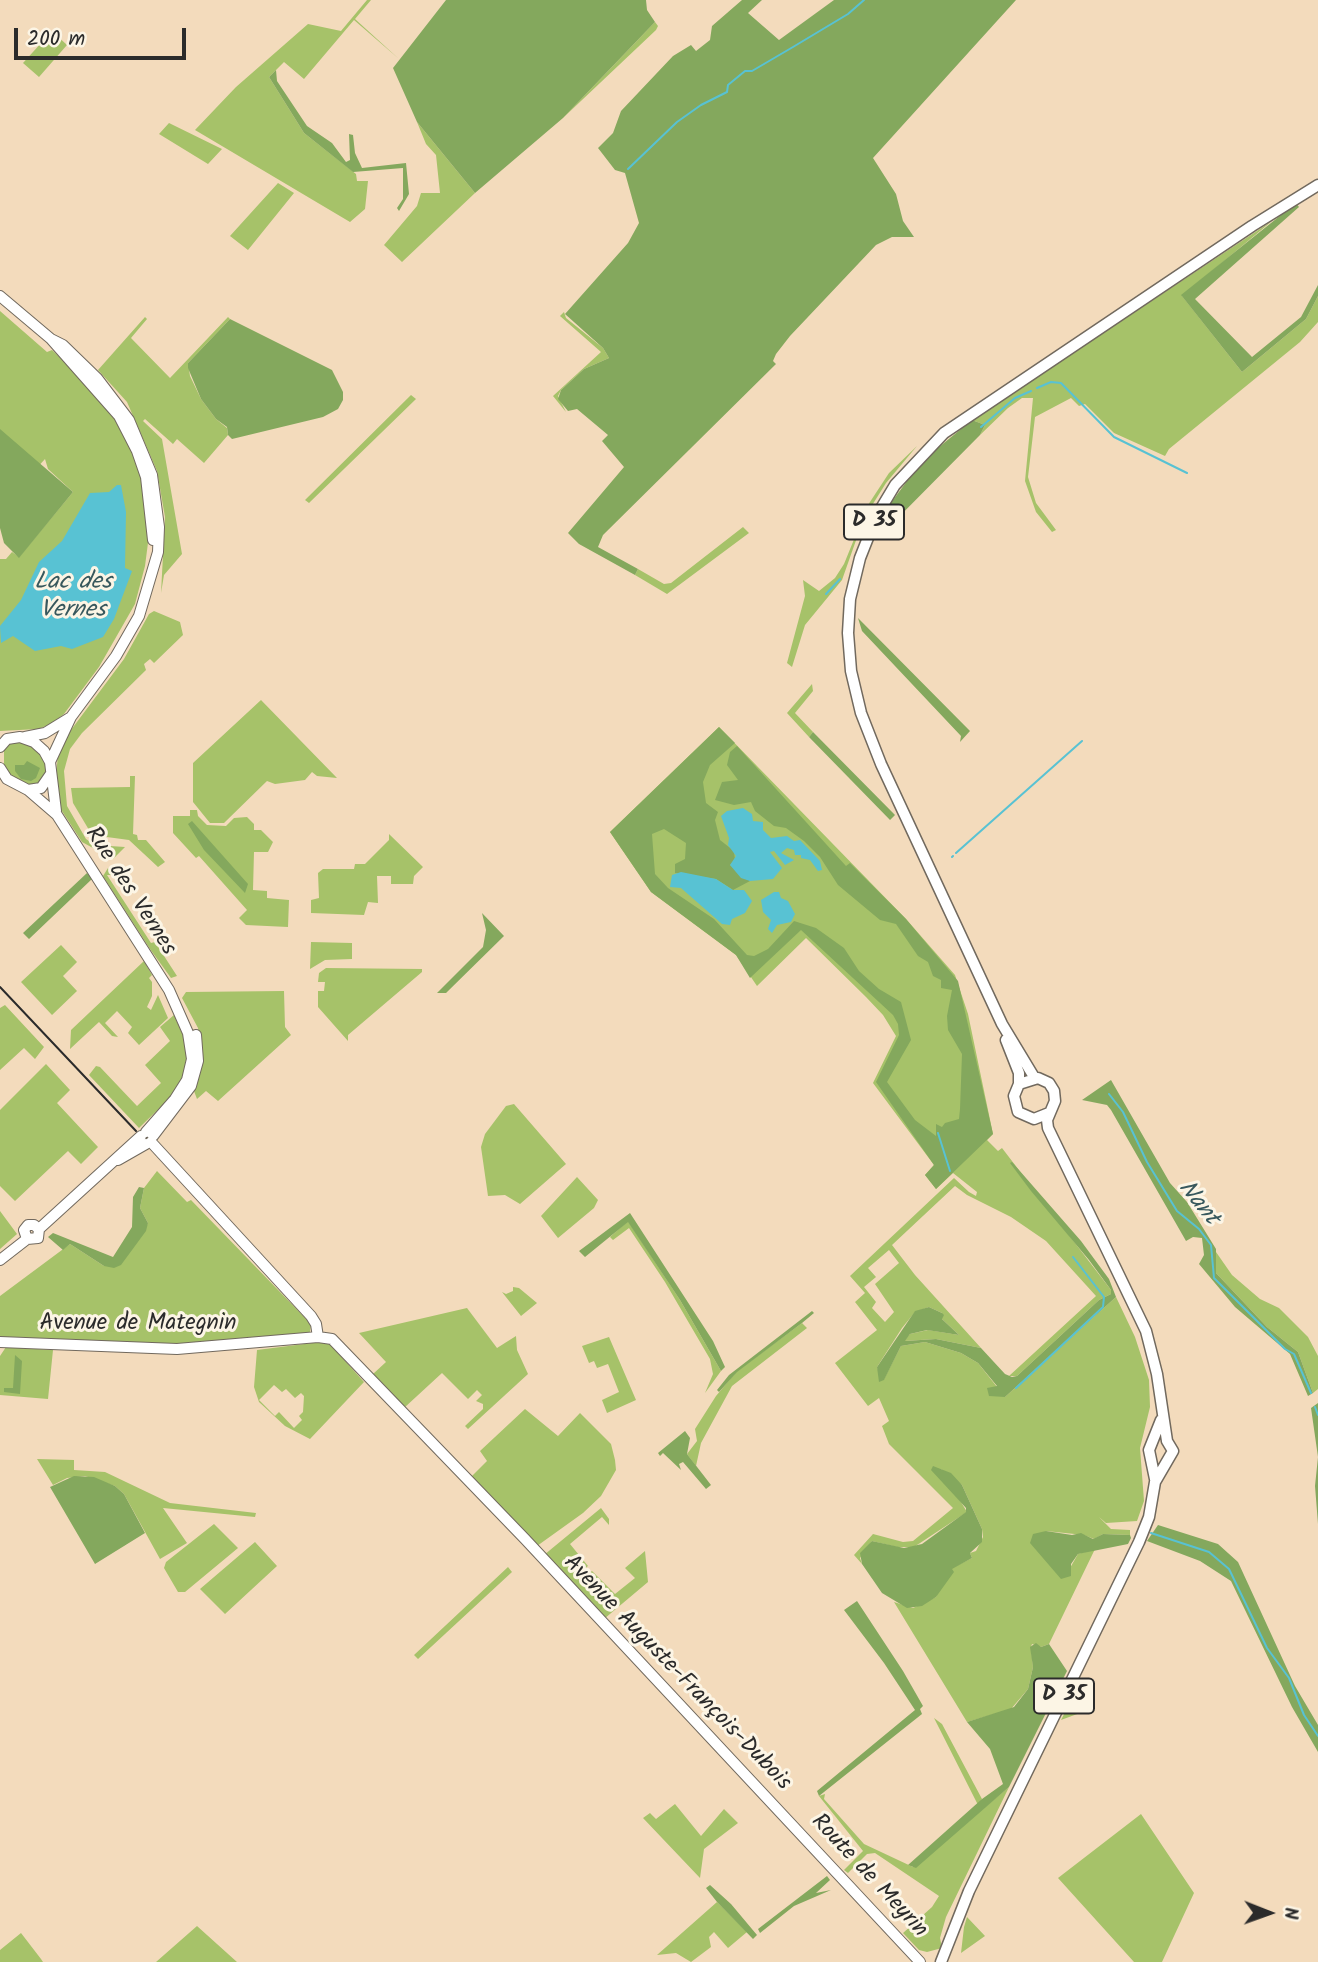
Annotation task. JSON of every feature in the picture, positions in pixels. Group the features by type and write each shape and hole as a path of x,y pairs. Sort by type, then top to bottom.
{"main road":[{"name":"D 35","path":"1019,1084 1019,1073 1002,1024 881,764 856,698 850,661 849,616 854,579 866,540 895,485 944,433 1217,249 1318,185"},
{"path":"0,296 51,339 103,395 131,437 147,483 155,561 146,599 127,639 71,717 50,762"},
{"path":"0,747 7,739 45,733 71,717"},
{"path":"25,737 40,746 50,762"},
{"name":"Rue des Vernes","path":"50,762 57,815"},
{"name":"Rue des Vernes","path":"0,768 7,779 27,790 57,815 172,992 188,1032 191,1065 181,1091 148,1138 124,1150 117,1160 39,1229 36,1240 27,1239 0,1260"},
{"path":"27,790 41,788 50,775"},
{"name":"D 35","path":"1002,1024 1034,1077"},
{"path":"1068,1168 1034,1119 1022,1115 1015,1106 1014,1096 1019,1084 1034,1077 1046,1081 1054,1091 1055,1101 1049,1113 1048,1128 1068,1168 1079,1194 1138,1312 1151,1351 1157,1374 1162,1417 1161,1440 1149,1450 1159,1461 1173,1451 1161,1440"},
{"path":"1034,1119 1049,1113"},
{"path":"148,1138 311,1316 316,1324 318,1337"},
{"name":"Avenue de Mategnin","path":"0,1342 177,1349 318,1337"},
{"name":"Avenue Auguste-François-Dubois","path":"318,1337 335,1342 512,1529 530,1554 537,1556 787,1818"},
{"name":"D 35","path":"941,1962 968,1891 1139,1542 1149,1517 1159,1461"},
{"name":"Route de Meyrin","path":"787,1818 920,1962"}],"green space":[{"path":"367,0 371,0 355,19 399,59 354,20 304,79 284,62 269,77 304,133 356,174 357,181 368,181 365,209 350,222 195,130 236,87 308,24 341,31"},
{"path":"446,0 646,0 647,10 655,22 563,118 475,193 417,122 393,68"},
{"path":"742,0 762,0 748,13 779,40 834,0 1016,0 873,158 896,194 903,221 914,237 892,237 876,245 790,336 776,354 773,361 776,364 603,535 598,547 638,569 635,575 579,544 568,533 624,467 602,441 608,435 577,409 568,411 558,399 561,390 584,369 609,358 603,348 565,314 628,243 639,223 625,173 615,170 598,148 613,133 621,111 673,56 691,45 696,51 710,40 712,26"},
{"path":"655,22 658,26 656,30 563,118"},
{"path":"52,31 67,45 39,77 23,63"},
{"path":"276,70 277,81 307,126 332,143 346,162 350,160 349,134 353,135 355,153 362,168 406,163 409,194 399,211 397,208 403,199 403,168 353,172 304,133 269,77"},
{"path":"417,122 475,193 402,262 384,245 417,206 421,193 440,193 436,155 426,144"},
{"path":"169,123 222,149 208,164 159,134"},
{"path":"278,183 294,193 248,250 230,236"},
{"path":"1296,203 1299,207 1195,299 1252,357 1301,317 1318,285 1318,296 1306,319 1242,372 1181,295"},
{"path":"1272,221 1182,296 1242,372 1306,319 1318,296 1318,322 1300,342 1169,449 1165,456 1114,433 1085,404 1079,406 1071,398 1035,417 1028,477 1036,503 1056,530 1052,532 1036,512 1025,481 1033,398 1022,398 980,435 985,425 972,420"},
{"path":"0,311 47,352 52,350 88,384 116,420 132,448 144,486 149,535 145,566 135,604 99,667 64,714 51,724 38,729 0,731 0,559 6,559 12,552 19,557 73,492 48,469 45,459 0,508"},
{"path":"564,312 566,318 603,348 609,358 584,369 561,390 558,396 566,412 553,396 601,352 560,316"},
{"path":"145,317 147,319 131,338 170,378 228,317 230,319 188,363 190,376 201,399 216,419 227,428 228,435 204,463 177,439 173,444 145,419 143,421 162,439 182,554 164,575 161,593 165,517 157,471 127,402 98,370"},
{"path":"230,319 332,370 343,392 343,400 338,409 323,417 232,439 228,435 227,427 216,419 201,399 188,368 188,363"},
{"path":"411,395 416,399 309,503 305,500"},
{"path":"972,420 985,425 980,435 881,535 878,532 884,525 881,523 888,507 907,481 933,452"},
{"path":"0,429 73,492 19,558 4,543 0,528"},
{"path":"917,446 886,483 871,507 860,529 842,580 805,625 792,667 787,663 805,596 803,580 819,591 835,578 844,564 868,505 889,473"},
{"path":"743,527 749,533 667,594 635,575 638,569 664,584 671,583"},
{"path":"154,611 180,622 183,635 154,663 150,659 144,664 146,670 82,733 70,749 64,771 67,806 86,839 95,845 125,847 113,859 82,842 60,808 55,787 58,754 65,738 124,659 149,614"},
{"path":"858,618 970,731 960,742 961,736 862,631"},
{"path":"812,684 813,691 795,713 813,732 809,737 787,713"},
{"path":"261,700 337,778 317,776 312,772 305,780 275,784 267,781 224,823 210,823 193,802 193,763"},
{"path":"719,727 906,919 955,975 968,1014 993,1134 987,1140 998,1151 1002,1148 1111,1290 1111,1294 1099,1300 1017,1376 1009,1376 1096,1296 1046,1241 1011,1217 955,1186 892,1245 915,1275 981,1348 936,1339 904,1341 910,1334 928,1330 959,1335 941,1318 942,1313 929,1307 915,1312 877,1367 884,1379 901,1346 925,1342 961,1353 978,1363 1005,1397 1116,1297 1135,1337 1149,1380 1150,1407 1140,1448 1144,1501 1137,1521 1106,1523 1099,1517 1111,1529 1130,1530 1130,1535 1103,1534 1094,1539 1084,1535 1046,1531 1039,1551 1057,1572 1070,1568 1078,1554 1095,1549 1049,1644 1041,1647 1032,1644 1033,1667 1028,1689 1011,1709 967,1722 894,1602 913,1608 936,1597 946,1571 972,1558 970,1553 976,1551 983,1537 982,1529 962,1485 941,1469 967,1512 914,1547 897,1547 872,1541 860,1558 862,1564 854,1555 873,1534 903,1542 913,1541 953,1508 889,1444 882,1426 889,1421 879,1398 868,1406 835,1363 877,1330 855,1302 865,1293 850,1276 954,1178 969,1192 976,1196 977,1192 953,1173 936,1189 925,1175 934,1165 873,1083 896,1036 883,1015 806,938 757,986 736,955 651,892 610,832","holes":["889,1250 899,1263 875,1284 894,1312 885,1322 872,1308 876,1302 864,1287 876,1277 868,1268"]},
{"path":"719,727 735,743 710,765 703,782 706,803 718,812 715,820 720,840 734,851 735,860 730,865 750,881 733,890 716,879 675,873 675,864 685,859 686,843 664,829 652,834 655,874 668,888 714,919 747,955 754,956 768,949 794,921 816,928 844,948 859,971 879,989 901,1002 911,1040 887,1082 915,1120 936,1136 936,1124 942,1127 945,1123 959,1119 962,1054 948,1030 947,1016 952,990 941,988 941,980 933,976 928,962 918,956 896,924 880,920 838,885 820,857 804,841 786,828 774,826 755,811 751,802 734,805 715,800 722,782 738,780 727,765 730,752 737,746 846,866 850,863 906,919 958,981 993,1134 936,1189 925,1175 934,1165 876,1082 899,1035 898,1024 893,1015 801,930 750,978 736,955 651,892 610,832"},
{"path":"813,732 895,815 890,820 809,737"},
{"path":"19,740 36,748 45,760 45,777 39,784 29,786 10,776 4,766 4,749 11,742"},
{"path":"27,761 40,768 36,778 31,781 21,779 15,771 15,765 24,765"},
{"path":"130,776 135,776 133,834 137,835 138,840 146,840 165,862 158,867 129,840 92,835 73,803 71,788 130,787"},
{"path":"190,810 197,810 198,816 207,825 226,826 234,818 247,817 254,824 254,830 261,830 273,842 268,852 254,852 253,890 267,891 267,898 289,900 288,927 246,925 239,918 247,910 199,856 196,858 173,833 173,816 190,816"},
{"path":"192,821 248,884 245,893 204,850 188,824"},
{"path":"389,834 423,867 414,876 413,884 391,884 391,876 377,876 378,903 368,902 364,915 311,913 311,900 319,898 318,873 323,869 354,869 355,864 365,864 389,840"},
{"path":"108,868 112,875 107,875 151,943 155,942 177,976 171,978 103,876"},
{"path":"87,873 92,879 29,939 23,933"},
{"path":"482,913 504,936 446,993 437,993 483,947 486,930"},
{"path":"311,942 352,943 352,959 325,960 310,969"},
{"path":"61,945 77,962 63,976 77,991 52,1015 21,982"},
{"path":"144,961 152,975 149,978 152,982 152,996 147,1007 151,1010 158,995 168,1018 139,1045 128,1033 132,1027 117,1011 105,1023 118,1037 112,1036 99,1022 70,1049 71,1030"},
{"path":"326,968 422,969 422,972 348,1035 348,1041 318,1007 318,991 324,991 325,982 318,982 319,973"},
{"path":"284,991 285,1027 291,1035 218,1101 206,1091 197,1099 194,1091 202,1051 198,1028 182,998 186,992"},
{"path":"5,1005 44,1047 35,1059 24,1048 0,1070 0,1008"},
{"path":"174,1015 188,1047 183,1080 172,1096 139,1128 89,1075 96,1066 100,1067 137,1106 161,1083 145,1065 170,1041 160,1027"},
{"path":"46,1064 70,1090 57,1103 98,1147 81,1164 68,1151 15,1201 0,1186 0,1110"},
{"path":"1111,1080 1170,1183 1187,1202 1216,1249 1216,1273 1267,1327 1298,1352 1313,1393 1308,1396 1290,1354 1235,1307 1199,1264 1204,1255 1202,1238 1193,1237 1186,1241 1111,1110 1107,1105 1082,1100"},
{"path":"514,1104 566,1164 520,1204 505,1195 488,1196 481,1147 485,1134 506,1106"},
{"path":"1012,1162 1081,1241 1109,1279 1116,1297 1005,1397 989,1396 987,1388 997,1386 978,1363 961,1353 925,1342 901,1346 884,1380 879,1382 877,1367 915,1311 929,1307 942,1313 942,1319 959,1335 927,1330 910,1334 905,1341 936,1339 981,1348 1005,1374 1012,1377 1017,1376 1099,1300 1111,1294 1111,1290 1089,1260 1031,1191 1010,1163"},
{"path":"157,1171 187,1202 191,1200 311,1324 310,1332 240,1342 143,1345 0,1337 0,1296 70,1244 104,1266 139,1239 148,1223 140,1208 144,1188"},
{"path":"577,1177 598,1200 594,1208 558,1238 541,1216"},
{"path":"139,1187 144,1188 140,1208 148,1223 146,1231 121,1265 114,1268 104,1266 70,1244 63,1250 48,1237 53,1233 113,1257 132,1227 133,1197"},
{"path":"0,1211 17,1234 0,1249"},
{"path":"630,1213 713,1341 725,1367 721,1371 680,1300 628,1222 585,1257 579,1251"},
{"path":"628,1221 680,1300 721,1371 705,1393 713,1374 710,1359 665,1282 629,1228 613,1240 610,1237"},
{"path":"1216,1252 1232,1275 1260,1299 1279,1308 1308,1337 1318,1356 1318,1389 1313,1393 1298,1352 1267,1327 1216,1273"},
{"path":"513,1287 519,1288 537,1303 521,1316 502,1292 506,1294 513,1291"},
{"path":"467,1308 497,1348 516,1336 517,1350 528,1374 468,1429 465,1426 483,1409 483,1404 476,1401 482,1395 477,1390 468,1399 442,1373 404,1408 373,1374 386,1362 359,1333"},
{"path":"812,1311 814,1313 802,1323 737,1372 719,1392 717,1390 729,1375"},
{"path":"802,1323 807,1328 732,1386 701,1443 696,1466 687,1454 697,1441 695,1429 716,1396 737,1371"},
{"path":"609,1337 636,1400 607,1413 602,1400 619,1392 608,1364 597,1368 594,1361 589,1363 582,1346"},
{"path":"320,1342 330,1344 364,1382 310,1439 285,1426 259,1402 254,1387 257,1350","holes":["274,1385 282,1392 286,1389 295,1398 301,1393 304,1396 303,1412 299,1416 302,1420 294,1428 279,1412 275,1416 259,1400"]},
{"path":"6,1347 53,1350 48,1399 0,1395 0,1356"},
{"path":"15,1355 22,1361 20,1394 4,1392 4,1388 13,1388"},
{"path":"1318,1403 1318,1457 1311,1408"},
{"path":"525,1409 558,1436 580,1413 611,1444 616,1470 601,1496 583,1513 537,1546 471,1477 487,1461 480,1451"},
{"path":"685,1431 690,1438 687,1454 711,1485 706,1489 683,1462 679,1464 681,1470 663,1453 660,1456 658,1453"},
{"path":"1318,1457 1318,1524 1315,1486"},
{"path":"37,1459 74,1460 74,1470 105,1472 170,1503 256,1513 255,1517 163,1508 187,1543 160,1559 124,1494 115,1486 85,1476 67,1478 53,1485"},
{"path":"933,1466 951,1473 962,1485 982,1529 982,1542 970,1553 972,1558 952,1569 954,1572 936,1597 922,1606 907,1608 882,1593 862,1564 860,1553 872,1541 904,1548 922,1544 966,1512 966,1508 931,1470"},
{"path":"74,1476 94,1477 115,1486 124,1494 145,1533 95,1564 50,1487"},
{"path":"601,1508 609,1519 609,1525 602,1517 570,1544 588,1566 583,1570 587,1575 592,1571 615,1594 635,1578 625,1568 645,1551 648,1582 604,1619 544,1555"},
{"path":"214,1524 238,1548 185,1592 178,1592 164,1568 166,1562"},
{"path":"1158,1525 1218,1544 1238,1562 1295,1686 1318,1725 1318,1752 1292,1707 1231,1581 1200,1561 1147,1541"},
{"path":"1046,1531 1072,1535 1081,1533 1093,1539 1103,1534 1130,1535 1131,1538 1128,1544 1078,1554 1071,1564 1071,1576 1061,1579 1030,1543 1033,1534"},
{"path":"255,1542 277,1566 225,1614 200,1589"},
{"path":"508,1567 512,1572 418,1659 414,1655"},
{"path":"857,1601 903,1671 923,1706 920,1709 922,1714 819,1796 817,1791 915,1710 844,1610"},
{"path":"1036,1643 1041,1647 1049,1644 1067,1671 1009,1787 916,1868 908,1865 982,1799 1003,1784 990,1749 967,1722 1014,1707 1028,1689 1033,1667 1030,1647"},
{"path":"1078,1691 1088,1710 1061,1720 1075,1693"},
{"path":"934,1718 942,1724 982,1799 978,1805"},
{"path":"1009,1787 946,1917 940,1938 942,1948 927,1952 919,1950 903,1933 932,1907 939,1896 875,1853 867,1854 848,1873 844,1870 863,1851 819,1796 825,1794 824,1799 864,1844 913,1867"},
{"path":"675,1804 701,1836 724,1809 738,1823 704,1849 700,1878 643,1818 650,1813 656,1819"},
{"path":"1141,1814 1194,1893 1162,1962 1134,1962 1058,1878"},
{"path":"827,1876 830,1880 816,1893 831,1890 794,1906 760,1933 758,1929"},
{"path":"710,1885 731,1904 757,1935 753,1939 717,1902 706,1888"},
{"path":"717,1902 747,1932 728,1948 714,1932 709,1937 711,1947 691,1962 676,1953 657,1955"},
{"path":"967,1917 985,1936 961,1953 964,1927"},
{"path":"197,1926 237,1962 156,1962"},
{"path":"21,1933 43,1962 0,1962 0,1950"}],"water":[{"name":"Lac des Vernes","path":"121,485 126,512 125,568 132,571 114,619 103,637 72,649 61,646 35,651 13,636 1,643 0,626 21,600 39,562 62,541 90,493 109,492"},
{"path":"743,808 752,814 753,821 763,822 763,830 771,838 787,836 794,841 800,840 820,861 822,870 818,871 810,860 795,855 794,850 787,848 781,853 794,860 785,865 774,851 770,852 782,868 773,879 750,881 741,878 730,865 736,856 728,845 729,838 721,816 727,811"},
{"path":"681,872 716,879 733,890 744,890 752,901 745,913 732,919 730,925 722,924 681,888 670,887 672,875"},
{"path":"779,892 781,898 788,901 795,914 791,922 777,925 772,933 768,929 771,920 763,912 761,900"}],"waterway":[{"path":"628,169 677,122 701,105 727,92 728,85 745,71 752,71 793,47 848,14 864,0"},
{"path":"1037,388 1051,382 1061,383 1114,437 1187,473"},
{"path":"981,427 1015,398 1031,391"},
{"path":"826,594 840,579"},
{"path":"956,853 1082,741"},
{"name":"Nant","path":"1109,1094 1123,1112 1147,1162 1177,1211 1199,1229 1211,1245 1214,1278 1285,1349 1294,1354 1311,1393"},
{"path":"938,1133 950,1171"},
{"path":"1016,1388 1103,1307 1104,1297 1073,1257"},
{"name":"Nant","path":"1315,1407 1318,1415"},
{"name":"Nant","path":"1151,1533 1209,1552 1229,1569 1267,1648 1289,1678 1304,1715 1318,1736"}],"tram line":[{"path":"0,987 136,1131"}]}
